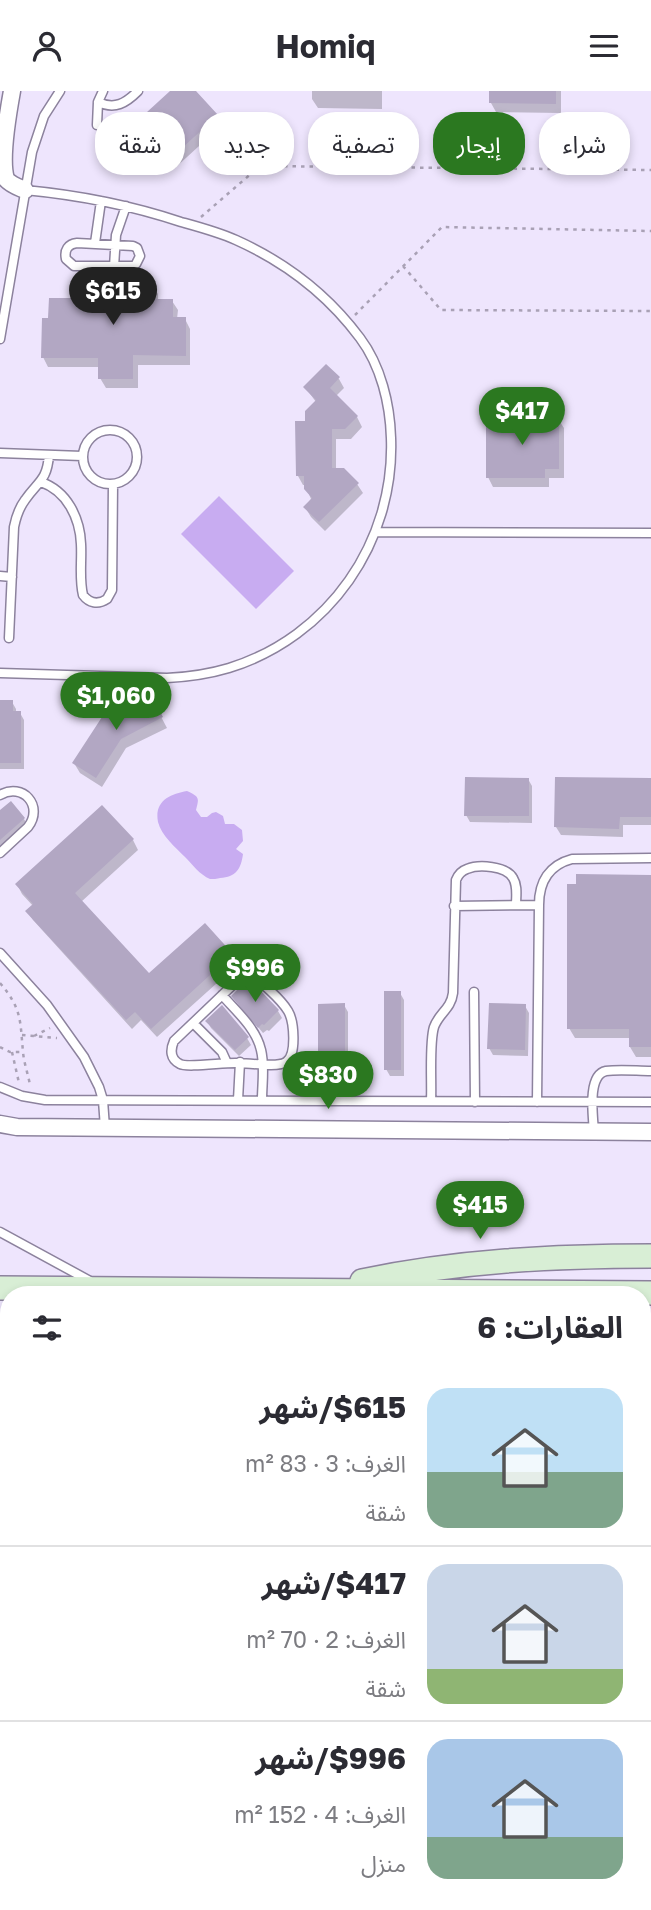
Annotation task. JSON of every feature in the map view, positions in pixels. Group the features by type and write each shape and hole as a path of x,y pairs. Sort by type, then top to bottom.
{"main road":[{"path":"340,1286 409,1272 477,1263 572,1257 651,1256"}],"street":[{"path":"12,91 1,161 4,176 8,181 25,190"},
{"path":"0,1124 17,1127 651,1132"}],"lane":[{"path":"0,339 32,152 44,116 60,91"},
{"path":"98,112 103,91"},
{"path":"98,102 109,106 121,105 138,91"},
{"path":"0,673 167,678 208,674 248,662 285,643 333,603 352,578 376,532 391,472 388,410 384,390 369,351 315,289 277,262 236,240 126,206 25,190"},
{"path":"95,243 101,201"},
{"path":"114,267 118,226 126,206"},
{"path":"73,243 115,244 137,248 140,256 136,264 114,267 74,266 66,259 67,248 73,243"},
{"path":"115,430 129,437 137,451 136,466 127,478 113,484 105,484 91,477 86,471 82,456 87,441 99,432 115,430"},
{"path":"0,453 82,456"},
{"path":"9,638 16,518 24,501 41,482 48,464 48,455"},
{"path":"41,482 62,494 73,512 81,542 83,595 91,602 97,603 107,599 112,590 113,484"},
{"path":"376,532 651,533"},
{"path":"0,576 12,577"},
{"path":"0,602 10,603"},
{"path":"0,795 8,791 20,792 29,799 34,810 32,822 0,853"},
{"path":"537,1102 540,889 552,869 565,861 580,858 651,858"},
{"path":"431,1101 434,1028 450,1004 453,993 456,880 463,871 474,867 496,867 508,872 515,882 516,905"},
{"path":"454,906 539,905"},
{"path":"0,953 32,986 73,1040 94,1075 103,1100 105,1128"},
{"path":"253,977 289,1013 293,1026 290,1059 282,1064 240,1062 186,1066 177,1063 171,1050 172,1045 222,996 239,978 253,977"},
{"path":"474,992 475,1102"},
{"path":"222,996 253,1031 261,1050 262,1100"},
{"path":"193,1023 222,1052 227,1063"},
{"path":"238,1100 240,1062"},
{"path":"594,1132 594,1084 601,1073 651,1071"},
{"path":"0,1087 33,1099 651,1102"},
{"path":"0,1232 99,1286"}],"path":[{"path":"192,225 260,166 651,170"},
{"path":"347,323 442,227 651,231"},
{"path":"403,266 441,310 651,311"},
{"path":"0,983 11,996 18,1011 33,1099"},
{"path":"34,1036 62,1024"},
{"path":"22,1035 73,1040"},
{"path":"0,1047 12,1052 23,1052"},
{"path":"12,1052 22,1096"}],"shaded area":[{"path":"219,496 294,571 256,609 181,534"},
{"path":"187,791 198,798 196,810 201,817 216,812 223,816 225,824 234,824 242,830 243,841 236,849 243,854 242,859 237,871 230,876 210,879 203,875 162,832 157,815 161,804 175,794"}],"building":[{"path":"170,91 196,91 215,112 199,112 199,132 185,145 185,112 147,112"},
{"path":"489,91 556,91 556,104 489,103"},
{"path":"78,282 153,283 153,299 173,299 173,317 186,317 186,356 133,355 133,379 98,379 98,358 41,358 42,318 48,318 49,298 78,298"},
{"path":"326,364 340,377 330,388 358,416 345,429 332,429 332,468 344,468 359,483 319,522 303,507 312,498 304,489 304,476 296,476 295,421 305,421 305,411 316,400 303,387"},
{"path":"486,417 559,417 559,469 545,469 545,478 486,478"},
{"path":"150,692 163,717 121,739 96,778 72,763 102,717"},
{"path":"0,700 13,700 13,711 21,711 21,763 0,763"},
{"path":"465,777 529,778 529,816 464,816"},
{"path":"555,777 651,778 651,817 620,817 619,829 554,827"},
{"path":"11,801 25,818 0,840 0,810"},
{"path":"102,805 134,839 75,893 149,973 205,923 233,954 151,1029 135,1012 126,1020 25,911 33,904 15,884"},
{"path":"576,874 651,875 651,1047 629,1047 629,1029 567,1029 567,884 576,884"},
{"path":"249,983 259,989 279,1010 258,1028 231,996 242,985"},
{"path":"384,991 401,991 401,1070 384,1070"},
{"path":"345,1003 345,1069 318,1070 318,1004"},
{"path":"489,1003 526,1004 525,1050 487,1049"},
{"path":"222,1005 249,1037 235,1050 205,1021"}]}
